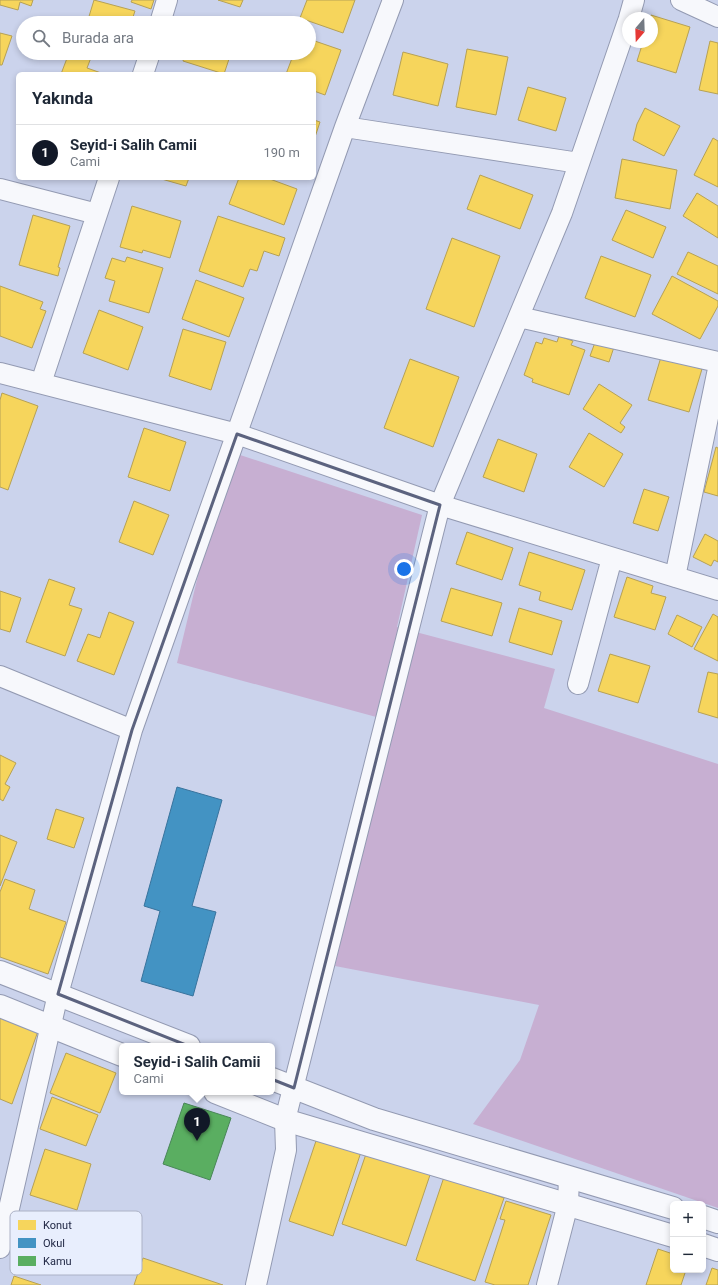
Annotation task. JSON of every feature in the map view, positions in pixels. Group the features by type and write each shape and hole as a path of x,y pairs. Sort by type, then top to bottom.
{"street":[{"path":"162,16 167,0"},
{"path":"1,1239 52,1027 58,994 132,730 345,127 393,0"},
{"path":"631,12 634,0"},
{"path":"681,0 718,17"},
{"path":"256,1285 286,1150 285,1120 358,825 440,505 562,212 622,38"},
{"path":"144,72 148,60"},
{"path":"345,127 579,163"},
{"path":"41,383 108,180"},
{"path":"0,189 97,214"},
{"path":"518,317 718,362"},
{"path":"675,577 718,370"},
{"path":"0,373 237,434 440,505 718,590"},
{"path":"578,684 612,558"},
{"path":"0,676 132,730"},
{"path":"0,972 181,1043"},
{"path":"0,1006 119,1054"},
{"path":"275,1080 374,1119 670,1207"},
{"path":"222,1095 285,1120 670,1235"},
{"path":"547,1285 568,1204 569,1177"},
{"path":"706,1218 718,1222"},
{"path":"706,1246 718,1250"}],"highlighted area":[{"path":"237,434 440,505 294,1088 58,994 132,730"}],"shaded area":[{"path":"228,451 422,515 397,627 555,669 544,708 718,764 718,1208 706,1204 706,1201 698,1201 473,1124 520,1060 539,1005 335,966 391,721 177,663"}],"building: Konut":[{"path":"0,0 33,0 31,6 20,2 18,10 0,5"},
{"path":"94,0 135,11 133,16 89,16"},
{"path":"132,0 154,0 151,9 131,2"},
{"path":"218,0 243,0 240,7"},
{"path":"307,0 355,0 343,33 316,24 316,16 301,16"},
{"path":"658,17 690,27 676,73 637,61 641,48 658,48"},
{"path":"0,33 12,36 2,65 0,65"},
{"path":"316,41 341,50 325,95 316,92 316,72 287,72 291,60 316,60"},
{"path":"710,41 718,43 718,94 699,90"},
{"path":"467,49 508,57 496,115 456,107"},
{"path":"403,52 448,64 438,106 393,95"},
{"path":"66,60 90,60 87,68 98,72 62,72"},
{"path":"229,60 225,72 218,72 183,61"},
{"path":"528,87 566,98 556,131 518,120"},
{"path":"645,108 680,126 664,156 633,140 637,124"},
{"path":"316,121 320,122 316,134"},
{"path":"713,138 718,141 718,187 694,175"},
{"path":"622,159 677,170 670,209 615,198"},
{"path":"480,175 533,195 520,229 467,209"},
{"path":"165,180 188,180 186,186"},
{"path":"238,180 272,180 297,189 284,225 229,204"},
{"path":"697,193 718,206 718,238 683,216"},
{"path":"132,206 181,221 170,258 143,250 142,253 120,247"},
{"path":"626,210 666,227 653,258 612,240"},
{"path":"33,215 70,226 58,267 60,268 58,276 19,265"},
{"path":"218,216 285,238 279,256 264,251 257,271 250,269 243,287 199,271"},
{"path":"452,238 500,256 474,327 426,309"},
{"path":"688,252 718,266 718,294 677,274"},
{"path":"601,256 651,275 635,317 585,298"},
{"path":"127,257 163,268 149,313 109,301 115,281 105,278 112,258 125,262"},
{"path":"672,276 718,301 718,306 700,339 652,314"},
{"path":"196,280 244,298 229,337 182,319"},
{"path":"0,286 43,302 40,309 46,311 32,348 0,336"},
{"path":"99,310 143,327 128,370 83,353"},
{"path":"183,329 226,342 211,390 169,376"},
{"path":"559,336 573,341 571,345 585,350 569,395 532,382 533,379 524,375 536,342 542,344 544,338 557,342"},
{"path":"597,337 615,344 609,362 590,356"},
{"path":"661,357 702,369 689,412 648,400"},
{"path":"410,359 459,377 433,447 384,428"},
{"path":"599,384 632,405 620,423 625,427 621,433 583,409"},
{"path":"2,393 38,406 8,490 0,487 0,400"},
{"path":"144,428 186,442 170,491 128,477"},
{"path":"589,433 623,454 604,487 569,467"},
{"path":"498,439 537,454 524,492 483,477"},
{"path":"716,447 718,448 718,496 704,492"},
{"path":"644,489 669,497 658,531 633,523"},
{"path":"134,501 169,515 153,555 119,542"},
{"path":"467,532 513,548 502,580 456,564"},
{"path":"705,534 718,541 718,562 714,560 711,566 693,557"},
{"path":"529,552 585,570 572,610 539,600 541,592 519,585"},
{"path":"627,577 653,586 651,593 666,597 655,630 614,617"},
{"path":"49,579 75,588 69,605 82,609 65,656 26,642"},
{"path":"451,588 502,603 492,636 441,621"},
{"path":"0,591 21,598 10,632 0,629"},
{"path":"519,608 562,621 552,655 509,642"},
{"path":"109,612 134,622 114,675 77,661 88,634 100,638"},
{"path":"713,614 718,617 718,661 694,649"},
{"path":"677,615 702,627 692,647 668,634"},
{"path":"610,654 650,666 638,703 598,691"},
{"path":"708,672 718,674 718,718 698,712"},
{"path":"0,755 16,763 5,784 10,787 3,801 0,799"},
{"path":"56,809 84,818 74,848 47,839"},
{"path":"0,835 17,842 0,886"},
{"path":"5,879 35,890 29,909 66,922 48,974 0,957 0,892"},
{"path":"0,1017 38,1031 12,1104 0,1099"},
{"path":"66,1053 116,1073 100,1113 50,1093"},
{"path":"52,1097 98,1115 86,1146 40,1129"},
{"path":"318,1135 362,1149 333,1236 289,1221"},
{"path":"45,1149 91,1164 77,1210 30,1195"},
{"path":"367,1151 431,1172 406,1246 342,1224"},
{"path":"444,1177 504,1198 475,1281 416,1260"},
{"path":"506,1201 551,1215 528,1285 495,1285 485,1282 505,1220 500,1219"},
{"path":"658,1249 670,1253 670,1273 685,1273 681,1285 646,1285"},
{"path":"143,1258 223,1285 134,1285 137,1275 142,1275"},
{"path":"712,1268 718,1270 718,1285 706,1285"},
{"path":"14,1276 41,1285 11,1285"}],"building: Okul":[{"path":"177,787 222,800 192,906 216,912 193,996 141,981 160,911 144,906"}],"building: Kamu":[{"path":"184,1103 231,1118 210,1180 163,1164"}],"place":[{"name":"Seyid-i Salih Camii","path":"197,1141"}]}
